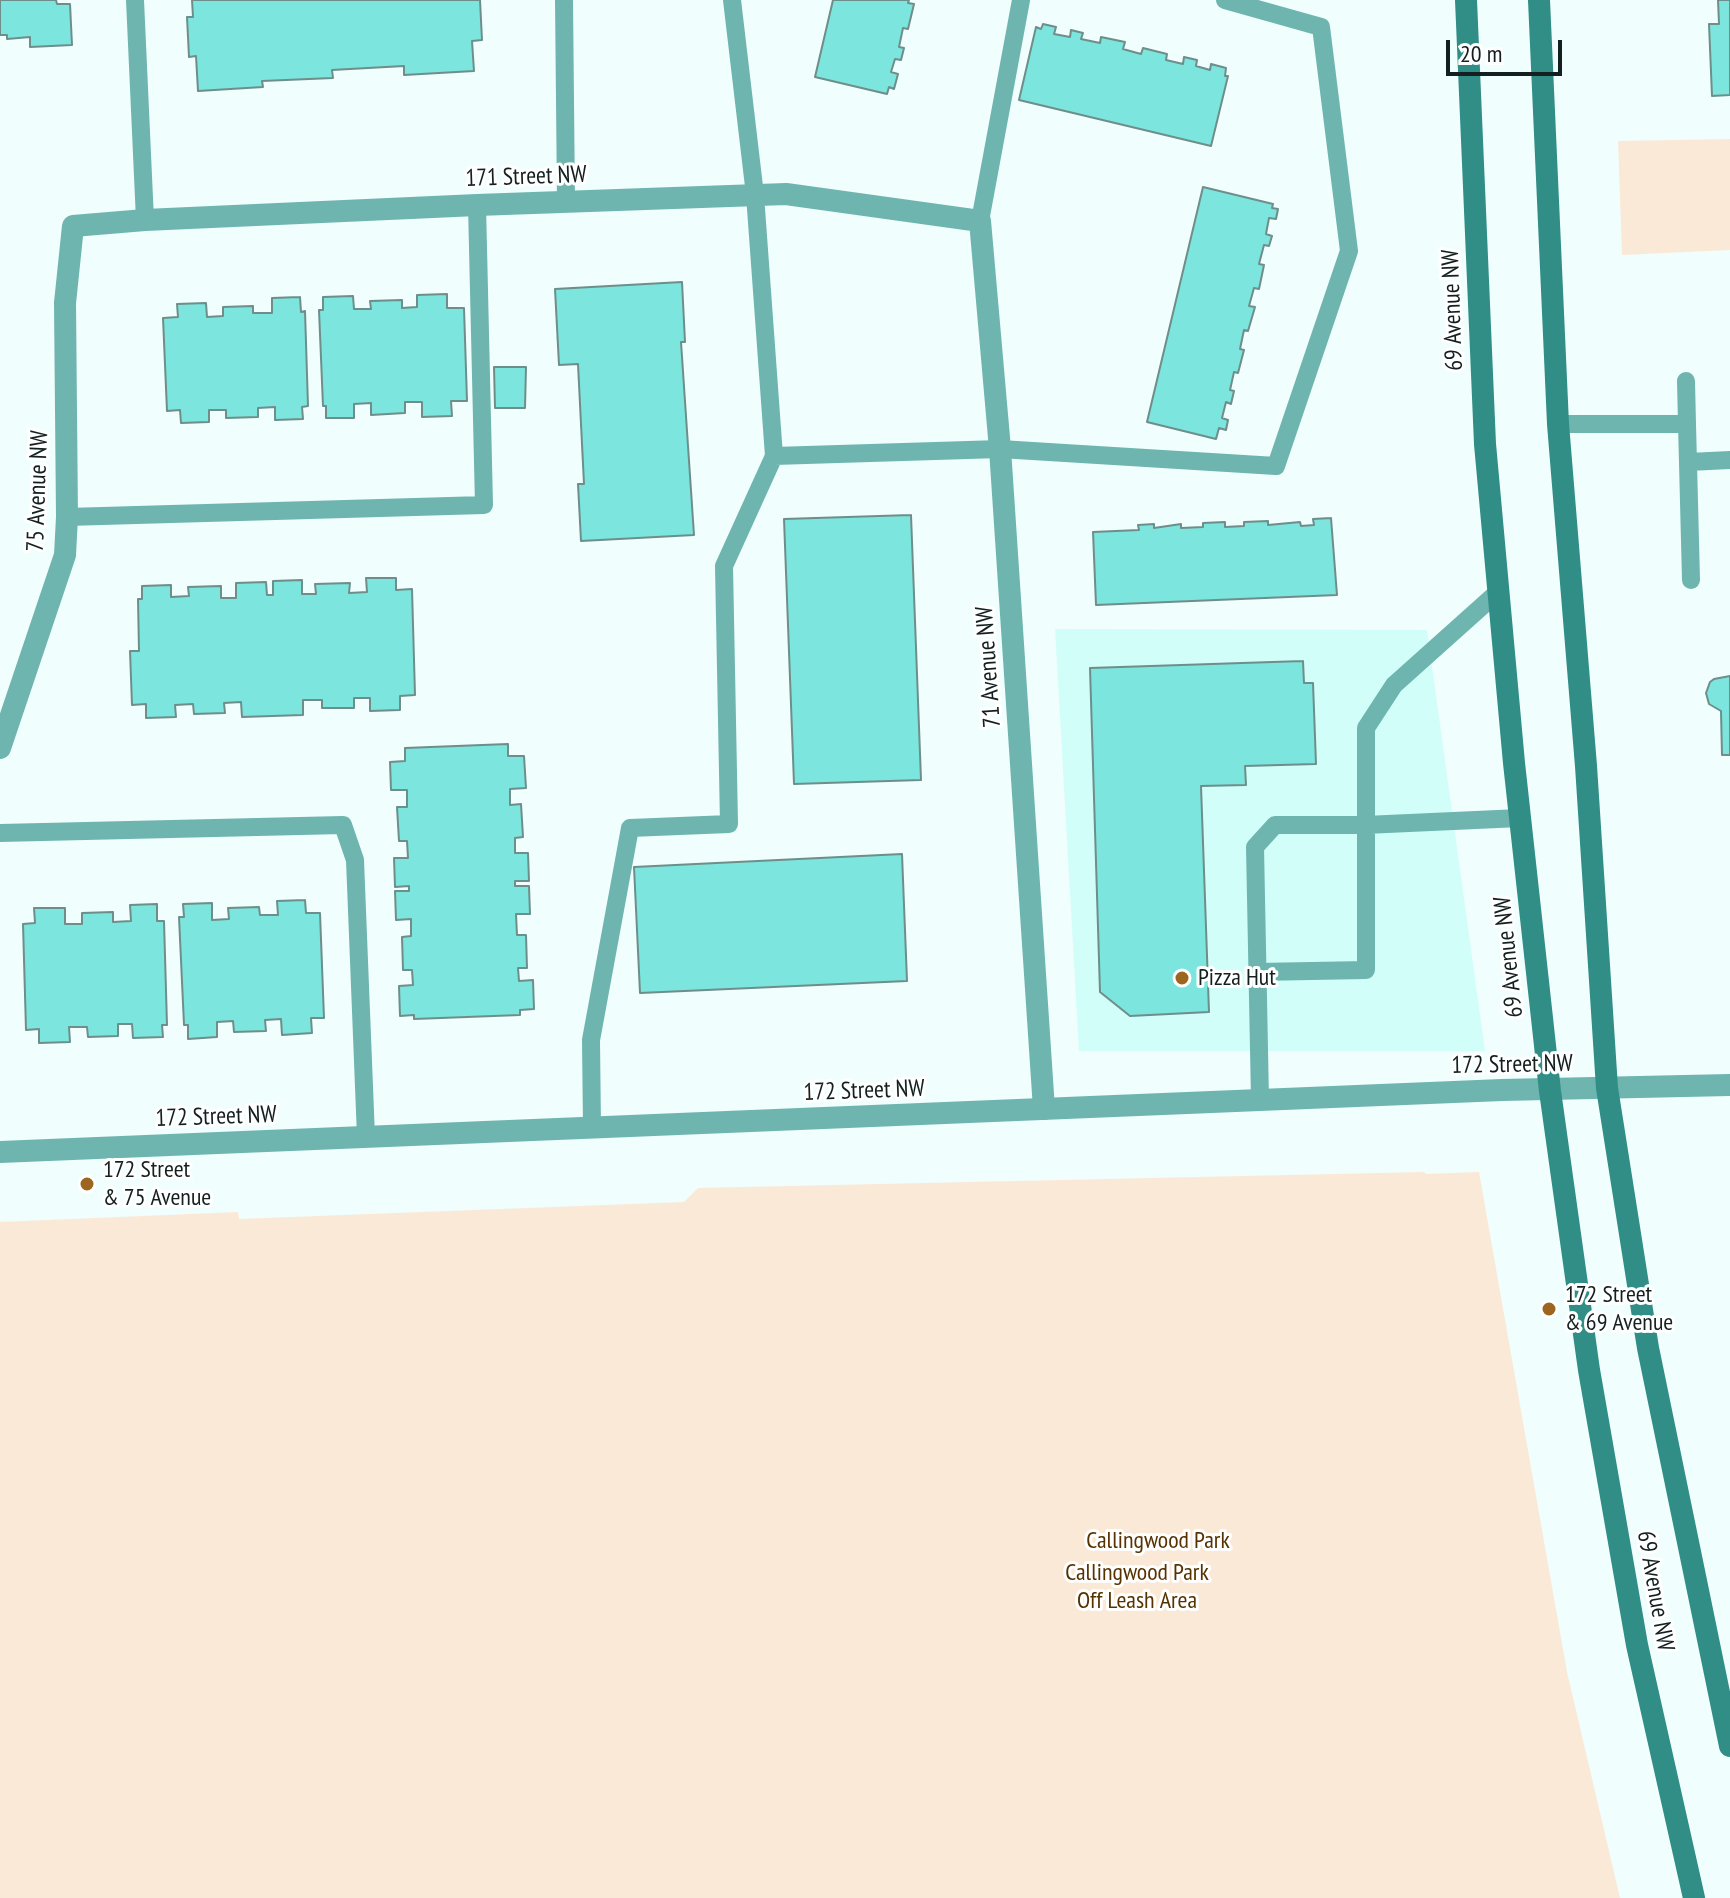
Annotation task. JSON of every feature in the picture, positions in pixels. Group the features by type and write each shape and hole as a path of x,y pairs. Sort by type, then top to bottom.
{"main road":[{"name":"69 Avenue NW","path":"1466,0 1485,444 1520,818 1550,1091 1589,1370 1634,1630 1694,1898"},
{"name":"69 Avenue NW","path":"1539,0 1558,424 1586,766 1607,1088 1648,1348 1730,1746"}],"street":[{"name":"171 Street NW","path":"73,226 566,201 786,194 980,221"},
{"name":"71 Avenue NW","path":"980,221 1000,449 1044,1109"},
{"name":"75 Avenue NW","path":"0,748 65,555 65,303 73,226"},
{"name":"172 Street NW","path":"0,1152 1502,1090 1730,1085"}],"lane":[{"path":"135,0 145,220"},
{"path":"564,0 566,201"},
{"path":"592,1128 591,1040 630,828 729,824 724,566 774,456 755,195 732,0"},
{"path":"980,221 1021,0"},
{"path":"774,456 1000,449 1276,466 1349,251 1321,27 1225,0"},
{"path":"67,517 484,505 477,205"},
{"path":"1686,381 1691,580"},
{"path":"1558,424 1687,424"},
{"path":"1689,462 1730,460"},
{"path":"1257,972 1366,970 1366,728 1394,685 1499,591"},
{"path":"1260,1100 1255,847 1275,825 1365,825 1520,818"},
{"path":"0,833 343,825 355,860 366,1137"}],"shaded area":[{"path":"1055,629 1427,630 1485,1051 1079,1051"}],"green space":[{"path":"1730,139 1730,250 1622,255 1618,141"},
{"name":"Callingwood Park","path":"1479,1172 1567,1672 1620,1898 0,1898 0,1222 238,1212 239,1219 684,1202 698,1188"}],"building":[{"path":"0,0 56,0 57,4 70,4 72,45 30,47 30,37 7,39 7,35 0,35"},
{"path":"192,0 480,0 482,40 472,41 474,71 404,75 404,66 332,70 333,78 262,81 263,87 198,91 196,56 189,57 187,17 193,17"},
{"path":"833,0 909,0 908,3 914,4 908,29 903,28 899,47 904,48 901,60 895,59 891,72 898,74 894,89 889,87 887,94 815,77"},
{"path":"1718,0 1730,0 1730,95 1712,96 1709,24 1719,24"},
{"path":"1043,24 1056,27 1054,34 1070,37 1071,30 1083,33 1081,39 1100,43 1101,37 1125,42 1123,49 1141,54 1143,48 1167,54 1166,60 1183,64 1184,57 1197,60 1196,66 1210,70 1211,64 1226,68 1225,76 1228,76 1211,146 1019,100 1036,27 1041,29"},
{"path":"1203,187 1273,204 1272,208 1278,209 1276,219 1269,218 1266,234 1272,236 1269,246 1264,245 1259,264 1264,265 1259,289 1254,288 1249,306 1255,307 1248,331 1244,330 1240,349 1244,350 1238,373 1234,372 1231,404 1226,402 1222,418 1228,420 1226,430 1219,428 1216,439 1147,422"},
{"path":"682,282 685,342 681,342 694,535 581,541 578,484 584,484 578,364 559,365 555,289"},
{"path":"447,294 447,308 464,308 467,401 451,401 452,416 422,417 422,402 405,402 405,413 371,415 371,403 354,404 354,418 326,418 319,310 323,310 323,297 353,296 354,309 371,309 370,301 402,300 402,308 417,307 417,295"},
{"path":"300,297 301,312 305,311 308,406 302,407 303,419 275,420 275,407 258,408 258,417 226,418 226,410 209,410 209,422 181,423 180,410 167,411 163,318 178,317 177,304 206,303 207,317 223,316 223,307 253,306 253,313 272,313 272,298"},
{"path":"494,367 526,367 525,408 495,408"},
{"path":"911,515 921,780 794,784 784,519"},
{"path":"1331,518 1337,595 1096,605 1093,532 1139,530 1138,525 1154,524 1154,528 1181,524 1181,528 1225,522 1225,527 1268,521 1268,525 1300,522 1301,526 1314,525 1313,519"},
{"path":"366,578 396,578 396,590 412,589 415,695 400,696 400,710 370,711 370,698 354,698 354,708 322,708 322,700 303,700 303,715 242,717 241,702 224,703 225,713 194,714 193,704 175,705 176,717 146,718 146,704 132,705 130,651 139,651 138,599 142,599 142,586 171,585 171,597 189,596 188,587 221,586 221,598 236,598 236,583 266,582 267,595 273,595 273,581 302,580 302,594 316,594 315,584 350,583 349,593 367,592"},
{"path":"1303,661 1304,683 1313,683 1316,764 1245,766 1246,785 1201,786 1209,1012 1130,1016 1100,992 1090,668"},
{"path":"1730,676 1730,755 1722,755 1721,711 1709,704 1706,693 1714,679"},
{"path":"508,744 508,756 524,756 526,788 510,789 510,805 521,804 523,837 515,838 515,853 528,853 529,881 515,881 515,886 529,886 530,914 516,914 517,935 526,935 527,968 518,968 519,981 533,980 534,1009 520,1010 520,1015 414,1019 414,1015 400,1016 399,986 413,985 412,970 403,970 402,937 411,936 411,919 396,920 395,891 409,891 409,886 395,887 394,858 408,858 407,841 399,841 397,807 407,807 407,790 391,790 390,762 405,761 405,748"},
{"path":"902,854 907,981 640,993 634,867"},
{"path":"305,900 306,913 320,913 324,1018 311,1018 312,1033 282,1035 281,1019 265,1020 266,1031 234,1032 233,1021 217,1022 217,1037 188,1039 188,1025 184,1025 179,917 184,917 183,904 212,903 212,920 229,919 228,908 259,907 260,915 278,915 277,901"},
{"path":"157,904 157,921 164,921 167,1025 162,1025 163,1037 133,1038 132,1024 118,1024 118,1036 88,1037 87,1027 69,1027 70,1042 39,1043 39,1029 26,1030 23,924 35,923 34,908 65,908 65,924 82,924 82,913 113,912 113,922 131,921 130,905"}],"place":[{"name":"Pizza Hut","path":"1182,978"},
{"name":"172 Street & 75 Avenue","path":"87,1184"},
{"name":"172 Street & 69 Avenue","path":"1549,1309"}],"park label":[{"name":"Callingwood Park Off Leash Area","path":"1137,1587"}]}
